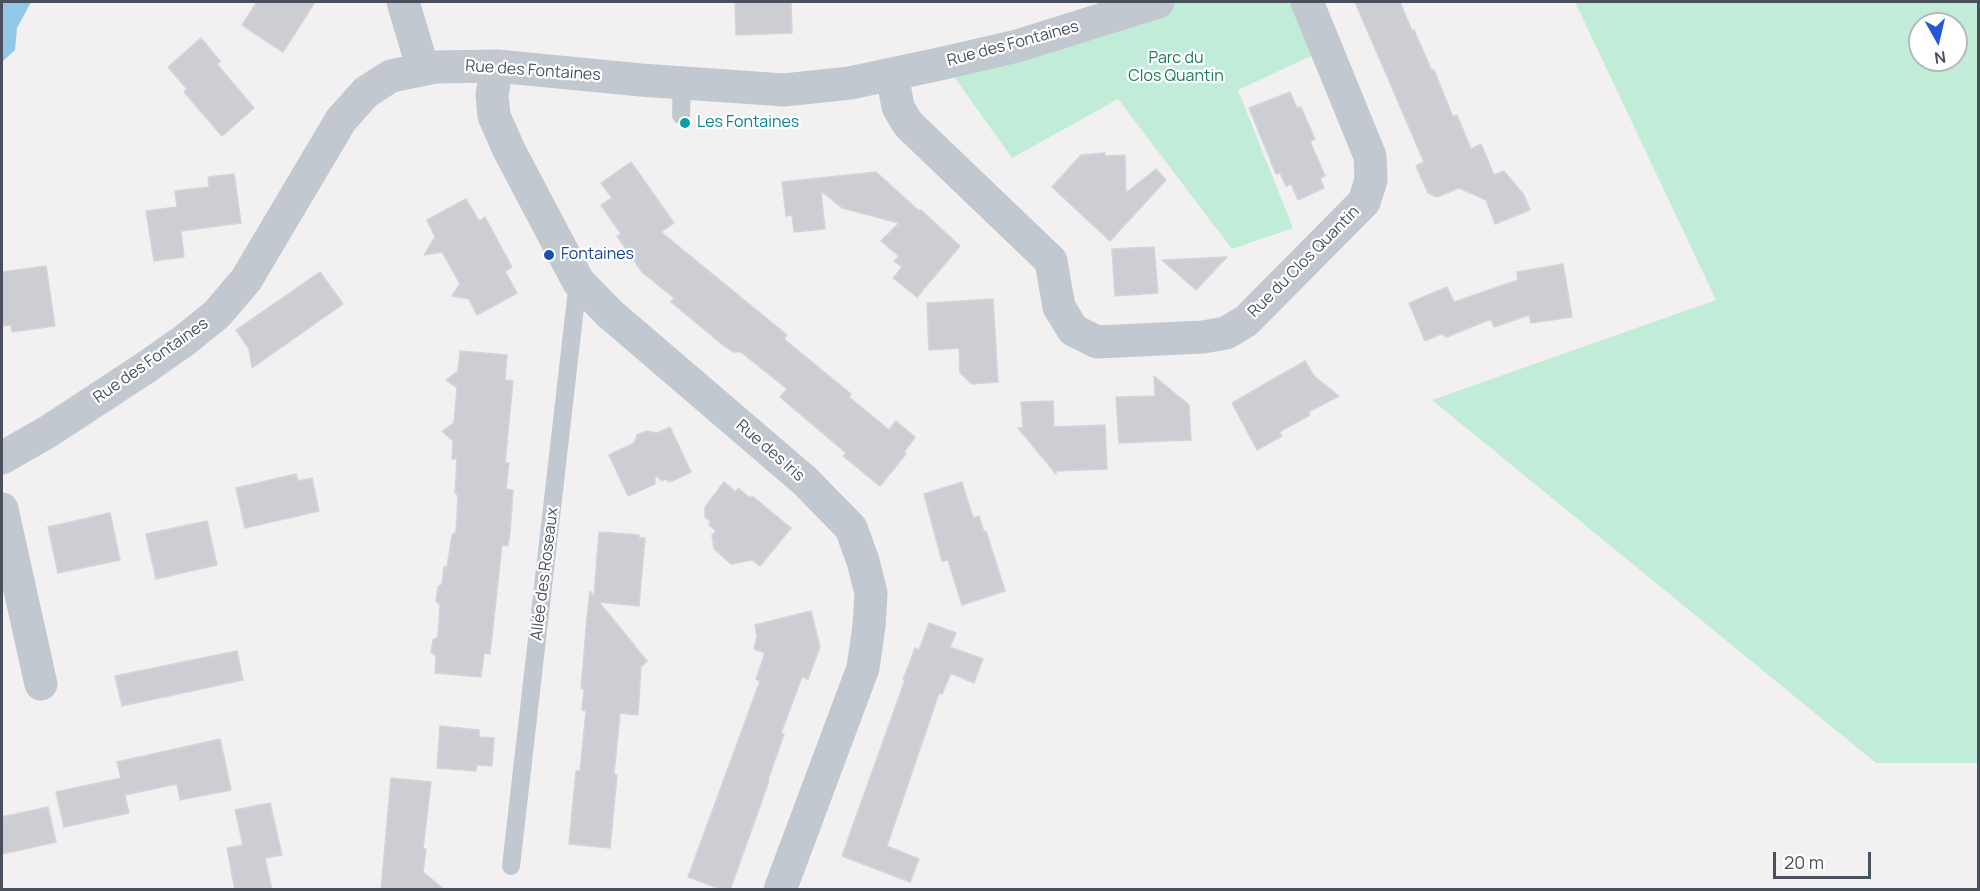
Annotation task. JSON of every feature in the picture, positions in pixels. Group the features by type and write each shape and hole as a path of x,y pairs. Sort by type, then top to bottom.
{"street":[{"path":"403,2 423,69"},
{"name":"Rue du Clos Quantin","path":"892,74 898,107 908,124 1051,261 1059,307 1072,330 1096,342 1203,337 1226,333 1246,321 1364,202 1371,180 1370,156 1307,2"},
{"name":"Rue des Fontaines","path":"2,458 49,431 145,368 217,314 246,280 341,120 366,92 391,76 423,69 497,66 784,90 850,83 1017,46 1154,3"},
{"name":"Rue des Iris","path":"497,66 492,95 494,116 509,150 578,281 609,313 805,481 851,528 871,593 863,668 780,890"},
{"path":"2,509 41,684"}],"lane":[{"path":"681,115 682,83"},
{"name":"Allée des Roseaux","path":"511,866 578,281"}],"green space":[{"name":"Parc du Clos Quantin","path":"1142,2 1307,2 1326,49 1238,90 1293,228 1232,249 1118,99 1012,158 944,63"},
{"path":"1575,2 1978,2 1978,763 1876,763 1432,400 1716,300"}],"water":[{"path":"2,2 31,2 17,28 15,50 2,62"}],"building":[{"path":"257,2 315,2 283,52 242,25"},
{"path":"735,2 791,2 792,33 736,35"},
{"path":"1355,2 1400,2 1432,71 1434,70 1453,117 1457,115 1471,149 1481,144 1494,175 1504,171 1524,195 1530,210 1495,224 1486,200 1459,188 1437,197 1428,193 1416,166 1424,162"},
{"path":"201,38 220,61 217,64 254,108 222,136 184,92 187,89 168,67"},
{"path":"1290,92 1297,108 1301,107 1315,139 1310,141 1325,176 1320,178 1324,188 1298,200 1291,184 1286,186 1280,173 1276,174 1249,108"},
{"path":"1105,153 1105,156 1125,155 1126,193 1156,169 1166,180 1110,241 1052,187 1081,155"},
{"path":"631,162 674,223 661,232 787,335 784,339 851,394 849,397 889,430 896,421 915,437 904,452 906,454 880,486 843,456 846,453 780,397 787,389 741,352 733,352 723,345 671,302 674,298 642,272 617,236 621,234 601,205 612,198 601,183"},
{"path":"876,172 960,246 917,297 893,278 902,267 894,261 899,256 881,241 899,223 842,208 821,191 825,229 794,232 792,215 786,216 782,182"},
{"path":"234,174 241,223 181,231 184,257 154,261 146,211 177,207 175,191 209,187 208,177"},
{"path":"466,199 479,221 485,217 512,267 505,271 517,293 477,315 469,299 452,296 460,284 442,252 424,255 435,237 427,220"},
{"path":"1154,247 1158,293 1115,296 1112,249"},
{"path":"1227,257 1196,290 1162,260"},
{"path":"1563,264 1572,317 1531,323 1529,315 1494,327 1491,319 1447,337 1441,334 1425,341 1409,303 1447,287 1454,302 1518,280 1517,272"},
{"path":"46,266 55,326 12,332 11,325 2,326 2,272"},
{"path":"320,272 343,304 252,368 249,349 236,330"},
{"path":"993,299 998,382 972,384 960,373 959,348 929,350 927,303"},
{"path":"460,351 507,355 505,380 513,381 505,463 509,463 506,489 513,490 510,533 508,546 502,545 490,654 484,653 481,677 435,673 436,656 431,652 433,640 438,637 440,605 436,601 438,587 442,584 444,567 447,567 452,535 456,532 457,459 452,459 453,441 442,431 454,423 457,388 446,380 458,371"},
{"path":"1305,361 1314,376 1339,396 1308,412 1310,415 1279,432 1282,436 1257,450 1232,403"},
{"path":"1154,376 1189,405 1191,440 1119,443 1116,397 1155,396"},
{"path":"1053,401 1054,427 1105,425 1107,469 1056,471 1056,474 1018,428 1023,428 1021,402"},
{"path":"670,427 691,472 670,482 665,479 662,481 655,475 655,484 628,496 609,455 634,443 637,435 647,431 657,433"},
{"path":"296,474 298,481 312,478 319,511 245,528 236,488"},
{"path":"724,482 736,492 738,488 750,498 752,496 791,528 760,566 752,560 731,564 714,549 712,535 716,531 705,517 705,507"},
{"path":"962,482 973,518 979,516 984,532 986,531 1005,591 962,605 948,560 942,561 924,494"},
{"path":"110,513 120,560 58,573 48,527"},
{"path":"207,521 217,565 156,579 146,534"},
{"path":"599,532 639,535 639,538 645,538 639,606 599,602 647,661 641,667 638,715 620,713 610,848 569,844 576,771 580,771 586,711 582,710 584,689 581,688 590,591 594,596"},
{"path":"811,611 820,647 808,679 802,677 781,733 784,734 769,781 730,890 723,890 688,877 760,681 756,679 765,653 754,649 757,637 755,625"},
{"path":"929,623 956,633 950,647 983,659 974,683 951,673 942,694 939,693 887,846 919,859 910,882 842,856 905,680 903,679 915,648 919,650"},
{"path":"237,651 243,680 122,706 115,676"},
{"path":"440,726 479,730 479,737 494,738 492,766 477,765 476,771 437,768"},
{"path":"220,739 231,790 180,800 177,784 125,795 124,792 129,813 64,827 56,792 121,778 117,762"},
{"path":"391,778 431,782 423,849 426,849 423,872 445,890 381,890"},
{"path":"270,803 282,855 265,858 272,890 235,890 227,848 243,845 235,810"},
{"path":"48,807 56,842 2,854 2,817"}],"place":[{"name":"Les Fontaines","path":"685,123"},
{"name":"Fontaines","path":"549,255"}]}
